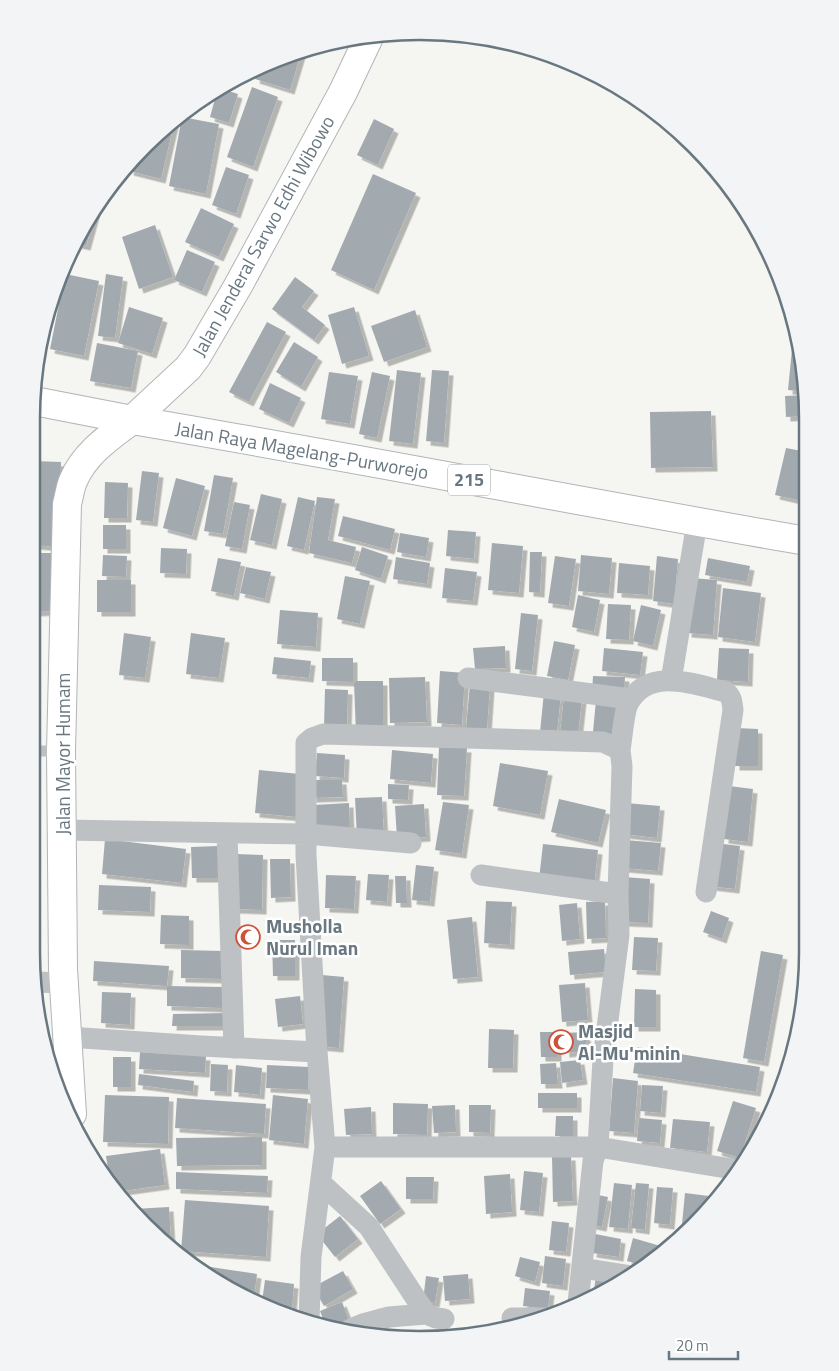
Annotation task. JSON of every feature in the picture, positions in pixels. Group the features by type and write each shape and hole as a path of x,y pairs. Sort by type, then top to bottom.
{"main road":[{"name":"Jalan Jenderal Sarwo Edhi Wibowo","path":"132,420 188,368 197,356 238,286 343,92 366,44"},
{"name":"Jalan Raya Magelang-Purworejo","path":"41,402 799,540"},
{"name":"Jalan Mayor Humam","path":"71,1101 64,983 61,751 67,504 72,483 82,464 103,442 132,420"}],"street":[{"path":"671,681 697,522"},
{"path":"468,678 631,699"},
{"path":"579,1296 593,1161 598,1147 603,1058 618,935 622,766 620,750 627,705 636,691 659,680 678,680 726,692 732,701 733,710 706,892"},
{"path":"309,1314 311,1257 325,1148 317,1052 306,855 306,743 312,738 323,734 603,742 620,750"},
{"path":"62,830 306,834 411,843"},
{"path":"227,833 234,1048"},
{"path":"481,876 618,894"},
{"path":"41,982 64,983"},
{"path":"68,1037 317,1052"},
{"path":"325,1148 598,1147 730,1169"},
{"path":"321,1183 369,1227 435,1316 388,1317 358,1326"},
{"path":"582,1268 619,1274"},
{"path":"512,1318 518,1318"}],"lane":[{"path":"40,751 61,751"}],"building":[{"path":"299,60 290,90 255,79 274,69"},
{"path":"252,87 278,97 253,167 227,157"},
{"path":"229,91 238,94 229,123 210,117 215,101"},
{"path":"188,118 219,124 206,194 169,186 181,124"},
{"path":"374,119 394,129 378,165 357,155"},
{"path":"172,131 161,179 132,172"},
{"path":"226,167 249,175 236,214 212,205"},
{"path":"373,174 416,193 374,290 331,270"},
{"path":"201,208 234,224 219,257 185,242"},
{"path":"155,225 173,277 139,289 122,237"},
{"path":"90,232 86,246 83,245"},
{"path":"187,250 215,262 202,292 174,280"},
{"path":"106,274 123,277 115,338 98,336"},
{"path":"69,275 99,281 84,356 50,349 60,297"},
{"path":"295,277 314,291 302,307 325,325 314,340 272,309"},
{"path":"129,307 163,318 152,354 118,343"},
{"path":"354,307 369,356 342,364 328,315"},
{"path":"415,310 427,347 384,362 371,326"},
{"path":"267,322 286,332 249,402 229,392"},
{"path":"294,342 318,357 301,387 276,372"},
{"path":"97,343 138,351 131,388 90,381"},
{"path":"792,349 798,391 788,390"},
{"path":"397,370 421,373 413,444 389,441"},
{"path":"432,370 449,371 444,443 426,441"},
{"path":"329,372 358,376 350,424 321,419"},
{"path":"372,372 390,376 377,438 359,434"},
{"path":"270,383 301,398 289,423 259,409"},
{"path":"798,395 799,416 786,417 785,396"},
{"path":"711,411 713,467 651,468 650,412"},
{"path":"786,448 799,450 799,500 775,495"},
{"path":"40,461 61,462 58,547 40,546"},
{"path":"142,471 159,473 153,522 136,520"},
{"path":"214,475 233,478 223,534 204,531"},
{"path":"176,478 205,486 192,536 163,528"},
{"path":"105,482 128,483 127,518 104,518"},
{"path":"261,494 282,499 272,545 250,540"},
{"path":"298,497 315,501 304,550 287,546"},
{"path":"317,497 335,499 328,540 356,547 352,563 309,553"},
{"path":"234,502 250,505 242,549 225,546"},
{"path":"343,516 395,529 390,550 338,536"},
{"path":"103,525 126,525 126,549 103,549"},
{"path":"448,530 476,532 474,559 446,556"},
{"path":"400,533 429,538 426,557 397,552"},
{"path":"492,543 523,546 519,593 488,590"},
{"path":"362,547 388,556 381,579 355,570"},
{"path":"161,548 187,549 186,574 160,573"},
{"path":"530,552 542,552 540,593 529,592"},
{"path":"40,553 56,553 56,611 40,612"},
{"path":"103,555 127,556 126,577 102,576"},
{"path":"581,555 612,558 609,594 578,591"},
{"path":"555,556 576,559 569,606 548,603"},
{"path":"657,556 678,559 674,604 653,601"},
{"path":"396,557 430,563 427,584 393,579"},
{"path":"218,558 241,562 234,596 211,591"},
{"path":"708,558 750,566 747,582 705,575"},
{"path":"619,563 650,566 648,595 617,593"},
{"path":"246,567 271,572 265,599 240,593"},
{"path":"445,568 477,572 473,601 442,598"},
{"path":"345,576 370,581 360,624 337,619"},
{"path":"691,578 717,580 713,635 687,633"},
{"path":"97,580 131,580 131,612 97,612"},
{"path":"723,588 761,593 755,642 718,637"},
{"path":"578,595 600,600 594,632 572,627"},
{"path":"608,604 631,605 629,640 606,639"},
{"path":"641,605 661,610 653,646 633,641"},
{"path":"280,610 318,613 316,647 277,644"},
{"path":"521,613 538,615 532,671 515,669"},
{"path":"124,633 151,637 145,678 119,675"},
{"path":"191,633 225,638 219,678 186,674"},
{"path":"554,641 575,645 568,680 547,676"},
{"path":"505,646 506,668 475,669 473,648"},
{"path":"604,648 643,652 640,675 602,671"},
{"path":"719,648 749,649 748,682 717,680"},
{"path":"274,657 311,661 309,678 272,674"},
{"path":"322,658 353,658 353,682 322,681"},
{"path":"440,671 465,673 462,725 437,723"},
{"path":"593,676 625,677 624,695 592,693"},
{"path":"425,677 427,722 390,723 389,678"},
{"path":"356,681 383,681 383,734 356,734 354,683"},
{"path":"470,684 490,686 487,730 466,728"},
{"path":"325,689 348,690 347,728 324,727"},
{"path":"544,692 561,694 557,733 540,732"},
{"path":"564,697 582,699 578,735 560,733"},
{"path":"596,700 617,702 614,735 593,732"},
{"path":"735,728 758,729 758,766 735,766"},
{"path":"439,747 467,748 464,796 437,795"},
{"path":"392,750 433,754 431,783 390,779"},
{"path":"317,753 345,755 344,778 315,776"},
{"path":"500,763 548,771 540,815 493,806"},
{"path":"259,770 300,774 297,817 255,813"},
{"path":"312,780 342,780 343,797 312,798"},
{"path":"388,784 409,785 408,800 388,799"},
{"path":"729,786 753,789 748,842 724,839"},
{"path":"382,797 384,837 357,838 355,798"},
{"path":"559,799 606,810 598,843 551,832"},
{"path":"443,802 469,805 462,854 435,850"},
{"path":"349,803 350,831 316,833 314,805"},
{"path":"626,803 660,806 657,838 623,834"},
{"path":"424,804 426,837 397,839 395,806"},
{"path":"105,839 186,849 182,883 102,874"},
{"path":"625,840 661,843 658,871 623,868"},
{"path":"714,843 740,846 735,889 709,886"},
{"path":"543,844 598,850 594,886 539,879"},
{"path":"218,846 218,878 192,878 191,847"},
{"path":"236,854 263,855 262,910 234,909"},
{"path":"270,859 290,859 291,897 271,898"},
{"path":"416,865 434,867 430,902 412,900"},
{"path":"368,874 389,875 387,902 366,900"},
{"path":"326,875 356,876 354,909 325,908"},
{"path":"395,876 406,876 407,903 396,903"},
{"path":"624,877 650,879 648,923 622,922"},
{"path":"99,885 151,887 150,912 98,910"},
{"path":"486,901 512,902 510,945 484,943"},
{"path":"605,901 606,938 587,939 586,902"},
{"path":"577,903 580,939 562,941 559,905"},
{"path":"711,911 729,918 722,939 703,932"},
{"path":"161,915 189,916 189,945 160,944"},
{"path":"472,917 478,977 453,979 447,920"},
{"path":"634,937 658,938 656,971 632,970"},
{"path":"272,940 295,940 295,976 273,976"},
{"path":"604,949 606,972 570,975 568,952"},
{"path":"181,950 224,951 223,979 181,978"},
{"path":"761,951 783,955 764,1062 743,1058"},
{"path":"94,961 169,966 167,986 93,981"},
{"path":"322,975 344,977 339,1048 317,1046"},
{"path":"585,983 588,1020 562,1022 559,985"},
{"path":"167,986 223,987 222,1008 167,1006"},
{"path":"635,989 656,990 656,1027 634,1027"},
{"path":"102,992 131,993 130,1025 101,1023"},
{"path":"300,996 303,1024 278,1027 275,999"},
{"path":"227,1013 227,1026 172,1026 173,1014"},
{"path":"489,1029 514,1030 513,1068 488,1068"},
{"path":"540,1032 557,1032 557,1057 541,1057"},
{"path":"586,1032 587,1051 565,1053 564,1033"},
{"path":"637,1047 760,1067 756,1092 633,1073"},
{"path":"140,1052 206,1056 205,1073 139,1069"},
{"path":"113,1057 131,1057 131,1087 113,1087"},
{"path":"580,1060 583,1080 562,1083 560,1062"},
{"path":"556,1063 558,1084 541,1084 540,1064"},
{"path":"211,1064 228,1065 227,1092 210,1091"},
{"path":"236,1065 262,1068 260,1095 234,1092"},
{"path":"267,1065 309,1067 308,1090 266,1088"},
{"path":"139,1074 194,1081 193,1092 138,1085"},
{"path":"613,1078 638,1081 634,1133 609,1131"},
{"path":"642,1085 663,1086 661,1113 640,1111"},
{"path":"538,1093 577,1093 577,1108 538,1108"},
{"path":"105,1095 169,1097 168,1144 103,1142"},
{"path":"273,1095 308,1099 304,1144 269,1140"},
{"path":"177,1098 266,1104 264,1134 175,1128"},
{"path":"733,1101 756,1108 743,1150 738,1157 717,1151"},
{"path":"393,1103 428,1104 427,1135 393,1134"},
{"path":"455,1105 456,1132 434,1133 432,1106"},
{"path":"469,1105 491,1105 490,1133 469,1132"},
{"path":"371,1107 372,1134 346,1135 344,1109"},
{"path":"556,1116 573,1116 573,1136 555,1136"},
{"path":"639,1118 662,1120 660,1143 637,1141"},
{"path":"673,1119 710,1122 707,1152 670,1148"},
{"path":"262,1137 262,1165 177,1166 176,1138"},
{"path":"160,1149 165,1185 124,1191 108,1168 106,1156"},
{"path":"552,1156 571,1156 573,1201 553,1202"},
{"path":"524,1171 543,1173 539,1212 520,1210"},
{"path":"176,1172 268,1176 267,1193 176,1189"},
{"path":"510,1174 512,1212 486,1214 484,1176"},
{"path":"406,1177 434,1177 433,1199 406,1199"},
{"path":"381,1181 401,1209 380,1224 360,1196"},
{"path":"614,1183 632,1185 628,1229 609,1227"},
{"path":"636,1183 649,1184 645,1230 631,1228"},
{"path":"657,1187 673,1188 670,1225 654,1223"},
{"path":"685,1193 710,1196 688,1220 682,1224"},
{"path":"593,1194 608,1197 602,1227 587,1224"},
{"path":"185,1200 269,1206 266,1257 186,1251 181,1247"},
{"path":"169,1207 171,1239 151,1220 140,1209"},
{"path":"340,1216 358,1239 335,1257 317,1234"},
{"path":"552,1221 569,1223 566,1252 549,1250"},
{"path":"595,1234 621,1239 619,1257 592,1253"},
{"path":"633,1238 660,1246 635,1263 627,1261"},
{"path":"545,1256 566,1259 563,1286 542,1283"},
{"path":"520,1257 540,1262 535,1282 515,1276"},
{"path":"209,1267 257,1274 255,1293"},
{"path":"343,1271 353,1289 324,1306 313,1287"},
{"path":"597,1271 618,1274 609,1280 594,1288"},
{"path":"468,1274 470,1299 445,1301 443,1276"},
{"path":"426,1276 439,1278 435,1303 423,1301"},
{"path":"265,1280 294,1284 292,1309 263,1297"},
{"path":"525,1288 550,1291 548,1308 523,1306"},
{"path":"342,1302 349,1320 342,1323 323,1318 320,1311"}],"place":[{"name":"Musholla Nurul Iman","path":"248,937"},
{"name":"Masjid Al-Mu'minin","path":"561,1042"}]}
